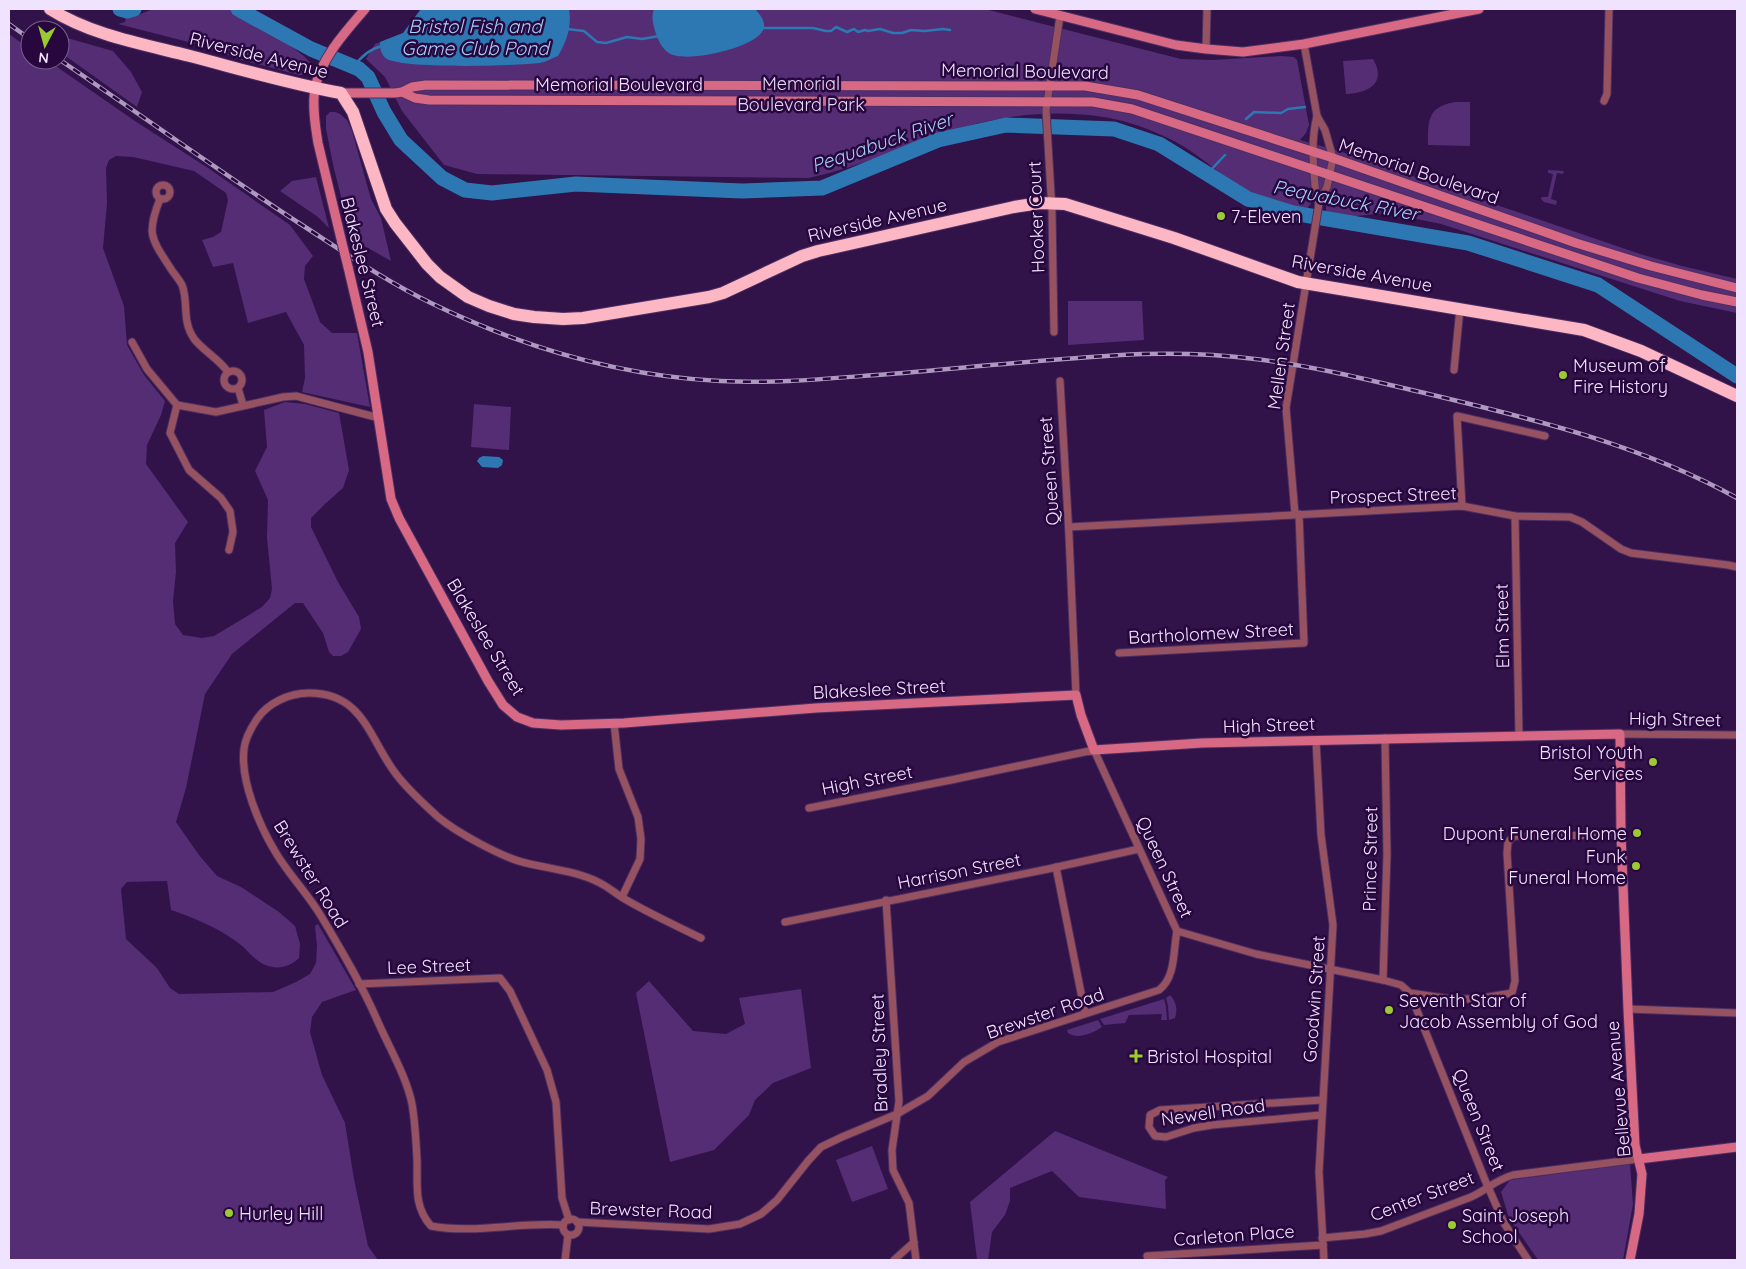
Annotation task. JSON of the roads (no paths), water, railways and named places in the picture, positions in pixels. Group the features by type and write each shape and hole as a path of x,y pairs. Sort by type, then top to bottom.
{"highway":[{"name":"Riverside Avenue","path":"50,9 64,18 93,29 315,88 341,92 353,112 386,209 420,255 440,277 468,297 501,310 534,317 583,318 709,297 723,293 818,250 1014,207 1051,203 1065,204 1086,210 1174,238 1281,277 1307,284 1584,330 1641,351 1737,396"}],"main road":[{"path":"315,88 322,69 336,44 365,9"},
{"path":"1035,9 1176,45 1243,52 1304,44 1479,9"},
{"name":"Memorial Boulevard","path":"399,93 412,87 426,85 1085,86 1138,95 1313,151 1576,243 1652,266 1737,288"},
{"name":"Blakeslee Street","path":"315,88 315,127 363,325 391,499 488,681 503,705 517,717 533,723 561,726 816,708 1076,695"},
{"name":"Memorial Boulevard","path":"341,92 399,93 429,100 1093,102 1132,109 1638,278 1737,302"},
{"name":"Queen Street","path":"1076,695 1080,715 1094,750"},
{"name":"High Street","path":"1094,750 1202,743 1620,734"},
{"name":"Bellevue Avenue","path":"1620,734 1621,835 1628,1009 1636,1146 1642,1174 1641,1193 1630,1260"},
{"name":"Center Street","path":"1638,1159 1737,1147"}],"street":[{"path":"1206,49 1207,9"},
{"path":"1604,101 1607,94 1609,9"},
{"name":"Hooker Court","path":"1054,332 1051,203 1046,115 1060,16"},
{"name":"Mellen Street","path":"1304,44 1317,116 1325,130 1333,158 1327,187 1319,204 1286,408 1297,514 1304,643"},
{"name":"Mellen Street","path":"1317,116 1314,127 1313,151 1316,197 1319,204"},
{"path":"160,199 152,221 153,241 182,285 187,321 195,339 220,361 228,372"},
{"path":"1454,370 1460,308"},
{"path":"132,342 147,369 177,405 216,412 283,397 296,396 379,418"},
{"path":"235,370 241,375 242,382 238,388 231,389 226,385 224,377 228,372 235,370"},
{"name":"Queen Street","path":"1060,381 1069,527 1076,695"},
{"path":"238,388 243,405"},
{"path":"177,405 170,433 189,470 221,498 230,511 233,532 229,550"},
{"path":"1462,506 1457,416 1545,436"},
{"name":"Prospect Street","path":"1069,527 1462,506 1514,516 1570,517 1582,522 1621,549 1631,553 1737,567"},
{"name":"Elm Street","path":"1514,516 1519,736"},
{"name":"Bartholomew Street","path":"1119,653 1304,643"},
{"name":"Brewster Road","path":"563,1225 457,1230 431,1226 422,1216 418,1200 417,1158 412,1103 349,963 315,906 276,854 257,815 245,775 244,750 249,733 259,716 272,704 288,696 308,693 332,696 350,706 363,720 396,775 442,820 490,849 522,863 567,871 599,883 701,938"},
{"path":"614,723 618,769 638,817 641,839 640,859 622,897"},
{"name":"High Street","path":"1620,734 1737,736"},
{"name":"Prince Street","path":"1383,980 1387,854 1385,738"},
{"name":"Goodwin Street","path":"1316,740 1321,835 1333,925 1318,1172 1324,1260"},
{"name":"Queen Street","path":"1094,750 1177,932 1249,953 1383,980 1401,985 1410,993 1504,1223 1528,1260"},
{"name":"High Street","path":"809,808 1094,750"},
{"path":"1410,993 1451,999 1477,1000 1512,993 1515,981 1507,853 1508,842 1514,836 1621,835"},
{"name":"Harrison Street","path":"785,922 1139,849"},
{"path":"1056,867 1085,1013"},
{"name":"Bradley Street","path":"886,900 899,1102 892,1150 893,1170 909,1203 916,1260"},
{"name":"Brewster Road","path":"577,1222 709,1229 740,1224 761,1214 777,1200 821,1147 897,1114 928,1096 964,1062 998,1042 1153,993 1164,986 1170,974 1177,932"},
{"name":"Lee Street","path":"359,984 500,978 510,991 547,1070 556,1102 562,1198 569,1220"},
{"path":"1628,1009 1737,1013"},
{"name":"Newell Road","path":"1322,1100 1160,1110 1150,1115 1149,1126 1155,1136 1166,1137 1203,1126 1322,1115"},
{"name":"Center Street","path":"1323,1241 1390,1228 1471,1197 1499,1180 1521,1174 1638,1159"},
{"path":"569,1220 573,1220 579,1226 578,1231 575,1234 568,1235 563,1230 563,1225 569,1220"},
{"path":"565,1260 568,1235"},
{"name":"Carleton Place","path":"1147,1256 1323,1241"},
{"path":"894,1260 914,1242"}],"water":[{"name":"Bristol Fish and Game Club Pond","path":"421,9 569,9 570,15 566,39 558,56 540,63 486,66 437,65 398,62 387,59 381,52 380,42 403,33"},
{"path":"654,9 755,9 763,19 764,29 756,38 732,49 689,57 677,56 666,51 659,40 653,20"},
{"path":"483,456 499,457 503,460 502,465 498,468 482,467 477,461"}],"waterway":[{"name":"Pequabuck River","path":"120,9 127,11 134,9"},
{"name":"Pequabuck River","path":"238,9 311,49 359,69 368,77 384,112 401,140 442,178 465,190 492,193 576,184 742,191 822,188 938,140 1006,125 1114,129 1159,144 1248,199 1293,213 1468,243 1598,285 1737,376"},
{"path":"761,28 813,28 831,31 836,27 847,32 854,29 858,32 880,29 893,33 911,30 950,30"},
{"path":"567,29 584,31 597,42 606,43 627,37 642,39 659,36"},
{"path":"354,67 366,54 382,46"},
{"path":"1246,119 1254,112 1281,113 1288,109 1305,107"},
{"path":"1207,174 1225,155"}],"railway":[{"path":"9,24 20,32"},
{"path":"70,67 271,205 383,277 433,304 467,319 501,333 572,357 645,373 741,382 826,379 1142,354 1198,354 1255,359 1346,375 1476,405 1553,426 1628,449 1701,480 1737,498"}],"place":[{"name":"7-Eleven","path":"1221,216"},
{"name":"Museum of Fire History","path":"1563,375"},
{"name":"Bristol Youth Services","path":"1653,762"},
{"name":"Dupont Funeral Home","path":"1637,833"},
{"name":"Funk Funeral Home","path":"1636,866"},
{"name":"Seventh Star of Jacob Assembly of God","path":"1389,1010"},
{"name":"Bristol Hospital","path":"1136,1056"},
{"name":"Hurley Hill","path":"229,1213"},
{"name":"Saint Joseph School","path":"1452,1225"}],"park label":[{"name":"Memorial Boulevard Park","path":"801,94"}]}
